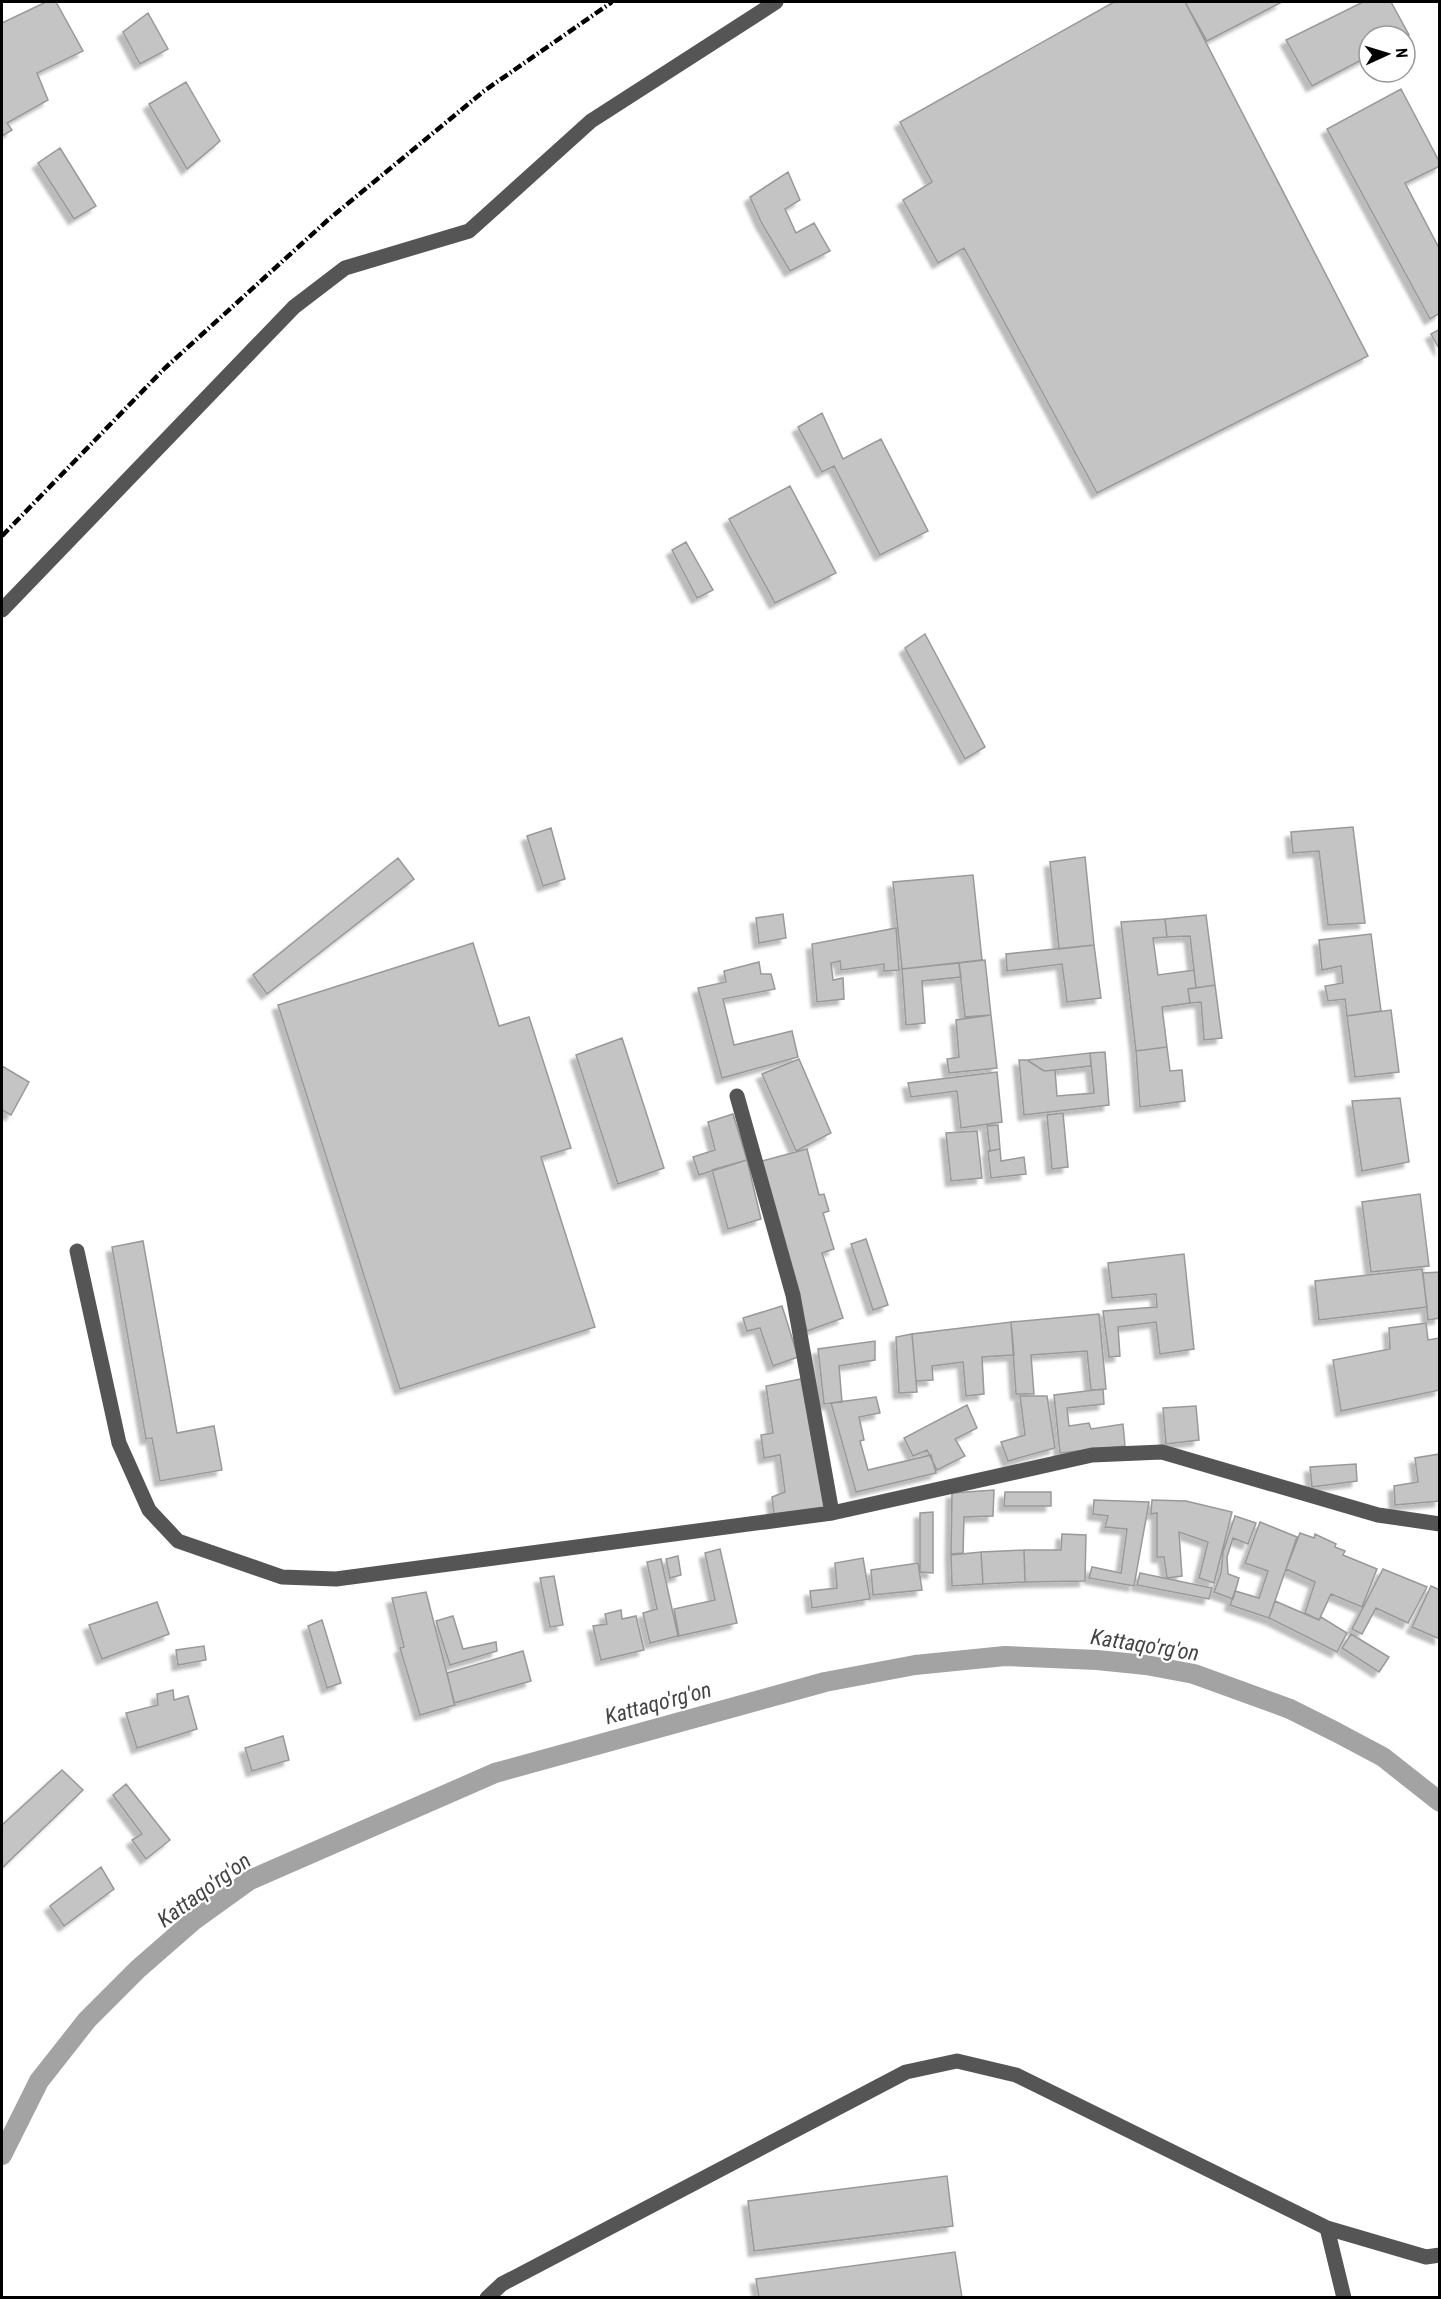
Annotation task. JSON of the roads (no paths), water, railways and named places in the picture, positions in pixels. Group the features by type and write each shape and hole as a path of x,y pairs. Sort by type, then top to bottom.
{"street":[{"path":"2,610 294,307 345,268 469,231 591,121 776,2"},
{"path":"737,1096 793,1295 832,1513"},
{"path":"77,1251 119,1443 148,1510 178,1541 282,1577 336,1579 779,1518 832,1513 1092,1455 1162,1452 1378,1515 1440,1524"},
{"path":"487,2298 502,2284 906,2072 957,2061 1016,2075 1327,2228 1426,2257 1440,2255"},
{"path":"1327,2228 1344,2298"}],"waterway":[{"name":"Kattaqo'rg'on","path":"2,2155 39,2081 87,2020 138,1969 193,1921 250,1880 495,1773 825,1682 915,1665 1005,1656 1097,1660 1146,1665 1194,1674 1290,1709 1336,1732 1383,1757 1440,1802"}],"railway":[{"path":"2,536 165,368 329,219 484,91 612,2"}]}
